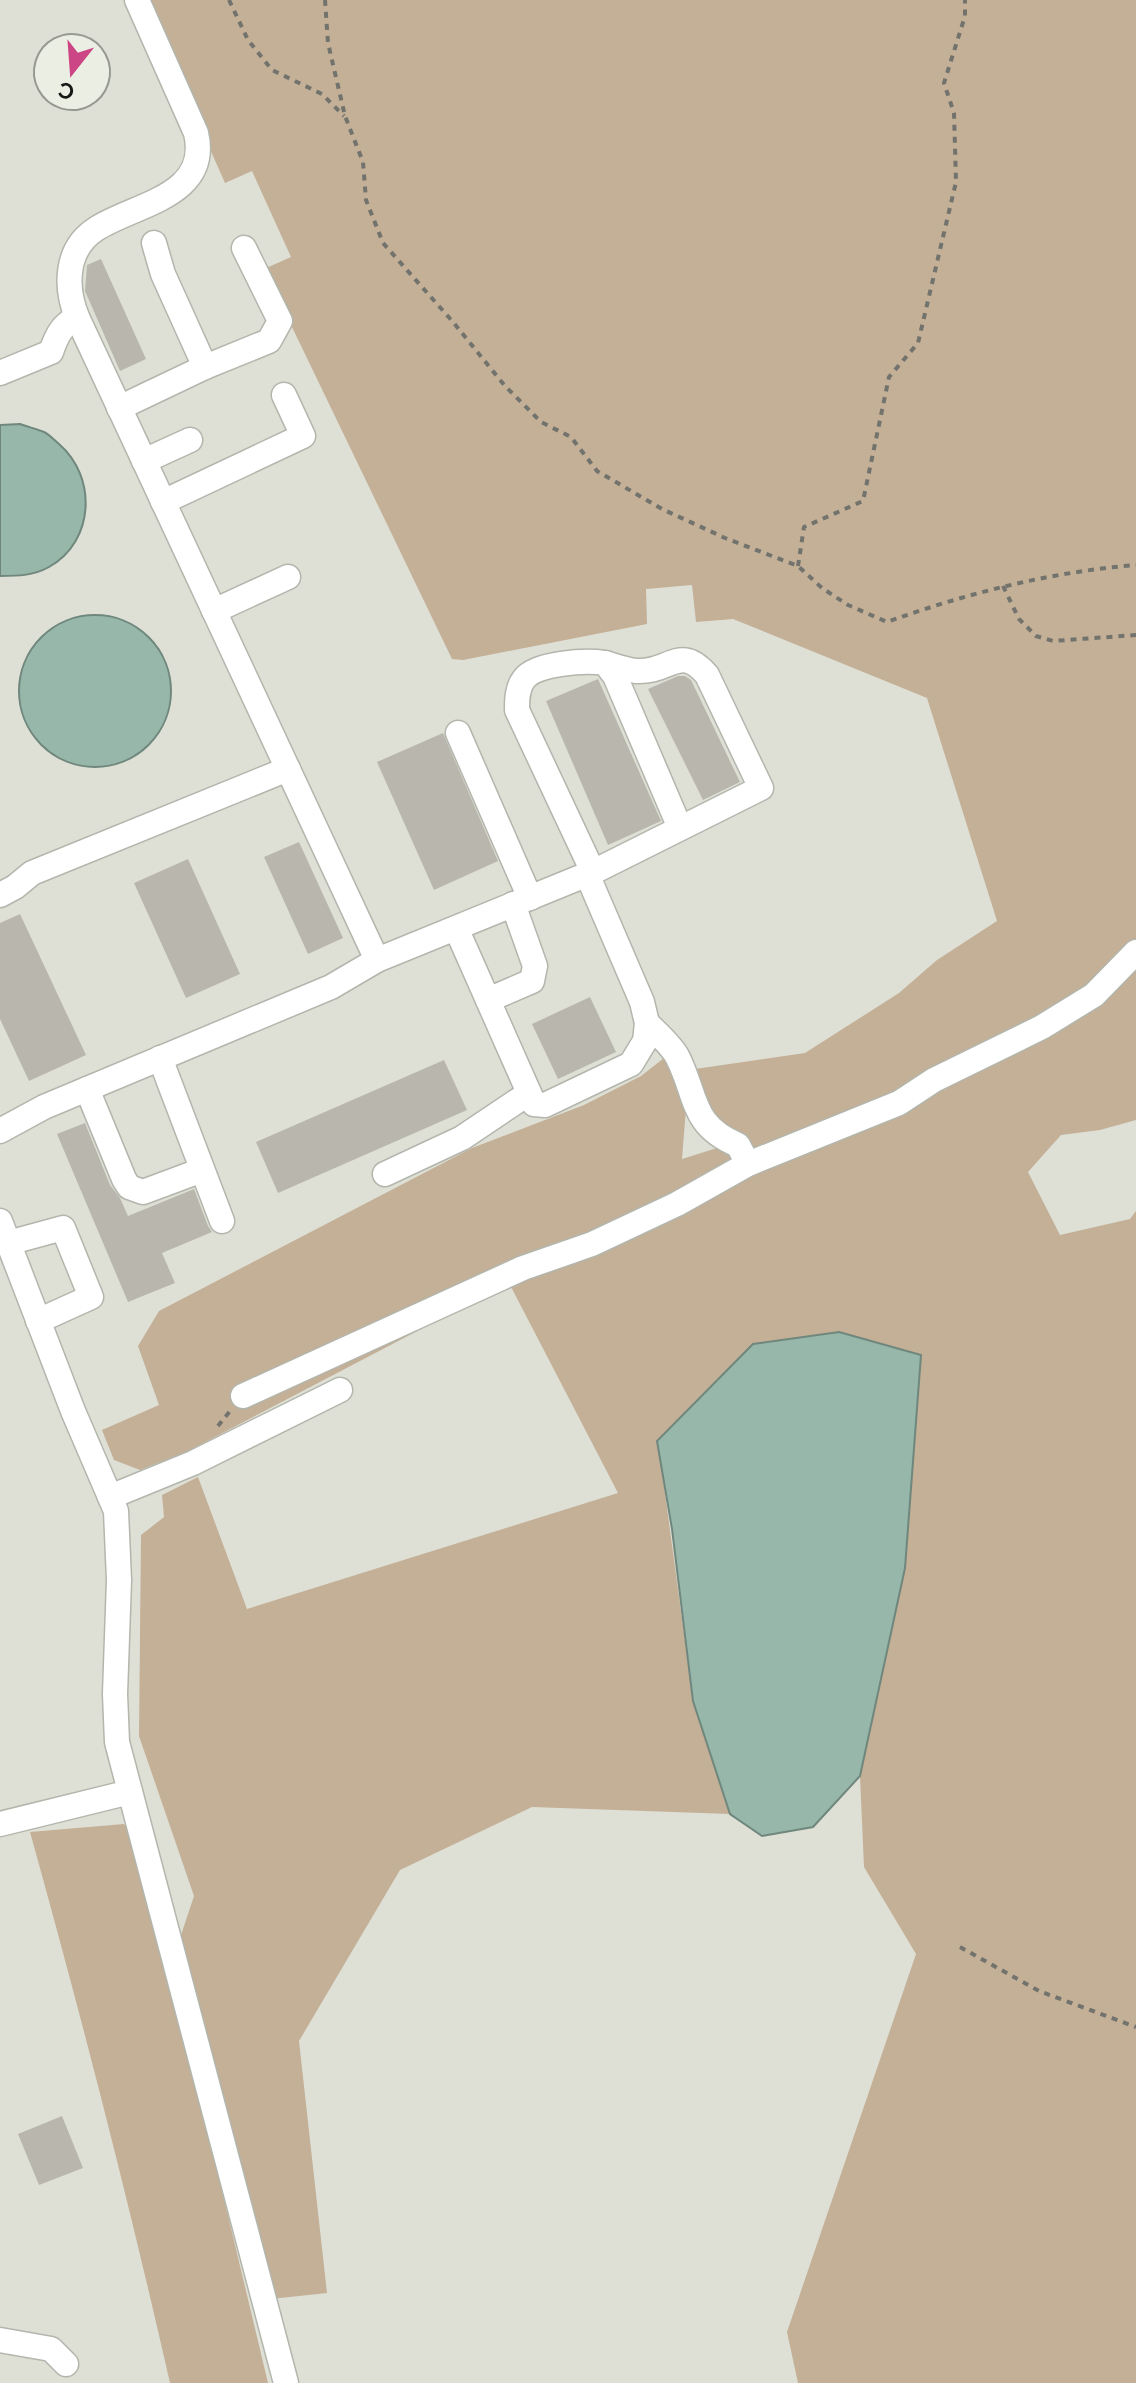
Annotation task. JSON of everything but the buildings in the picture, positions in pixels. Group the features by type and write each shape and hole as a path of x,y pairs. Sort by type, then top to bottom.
{"street":[{"path":"137,0 196,133 200,147 197,162 190,175 164,198 94,230 73,257 68,289 77,317 377,960"},
{"path":"154,243 163,274 205,367"},
{"path":"119,408 269,341 280,321 244,248"},
{"path":"0,373 51,352 63,325 77,317"},
{"path":"163,502 303,436 284,395"},
{"path":"144,461 190,440"},
{"path":"214,611 288,577"},
{"path":"0,1131 44,1107 331,987 377,960 590,873 761,788 707,675 697,664 687,659 656,669 635,671 591,661 536,668 524,679 518,692 517,710 590,873 642,1002 647,1023 645,1041 631,1064 545,1105 534,1104 456,928"},
{"path":"605,663 615,676 680,828"},
{"path":"458,733 521,901 535,966 532,981 488,1000"},
{"path":"0,895 32,873 288,769"},
{"path":"243,1396 523,1268 592,1244 677,1204 748,1164 899,1103 934,1080 1042,1027 1094,995 1136,952"},
{"path":"647,1023 675,1053 704,1123 720,1137 738,1145 748,1164"},
{"path":"160,1058 222,1221"},
{"path":"87,1089 129,1187 143,1192 202,1170"},
{"path":"385,1174 462,1138 529,1093"},
{"path":"38,1321 91,1297 63,1228 4,1232 38,1321 73,1411 113,1504 119,1580 115,1694 117,1742 286,2383"},
{"path":"113,1504 340,1390"},
{"path":"0,1824 130,1792"},
{"path":"0,2340 51,2349 66,2364"}],"path":[{"path":"229,0 248,40 272,70 322,94 345,116"},
{"path":"325,0 328,43 345,116 363,162 366,200 383,243 505,386 541,422 571,437 597,471 662,509 798,566 822,588 848,605 887,622 1003,586 1083,570 1136,565"},
{"path":"798,566 804,527 863,501 889,377 918,343 956,182 954,113 944,83 965,16 965,0"},
{"path":"1003,586 1019,619 1036,636 1053,641 1136,635"},
{"path":"960,1947 1039,1991 1136,2027"}],"shaded area":[{"path":"144,0 1136,0 1136,1120 1100,1130 1061,1135 1028,1172 1060,1235 1130,1219 1136,1211 1136,2383 798,2383 787,2332 916,1954 864,1867 860,1776 905,1568 921,1355 658,1441 693,1701 730,1814 532,1807 400,1870 299,2041 327,2293 271,2299 180,1938 194,1896 139,1736 141,1535 164,1517 162,1495 198,1477 247,1609 618,1493 509,1283 188,1451 140,1470 114,1460 102,1430 159,1405 138,1346 159,1311 472,1148 584,1105 641,1076 664,1058 686,1108 682,1159 749,1138 707,1113 688,1070 805,1053 899,993 937,960 997,921 927,698 733,619 696,622 692,585 646,589 647,624 463,660 452,659 264,269 291,257 252,171 225,183"},
{"path":"20,424 46,433 71,458 80,473 86,508 75,541 64,556 37,572 0,576 0,425"},
{"path":"95,615 124,621 149,637 165,662 171,691 165,720 149,745 124,761 95,767 66,761 41,745 25,720 19,691 25,662 41,637 66,621"},
{"path":"839,1332 921,1355 905,1568 860,1776 813,1827 762,1836 730,1814 693,1701 672,1529 657,1441 753,1344"},
{"path":"124,1824 138,1839 268,2383 170,2383 103,2107 30,1832"}]}
